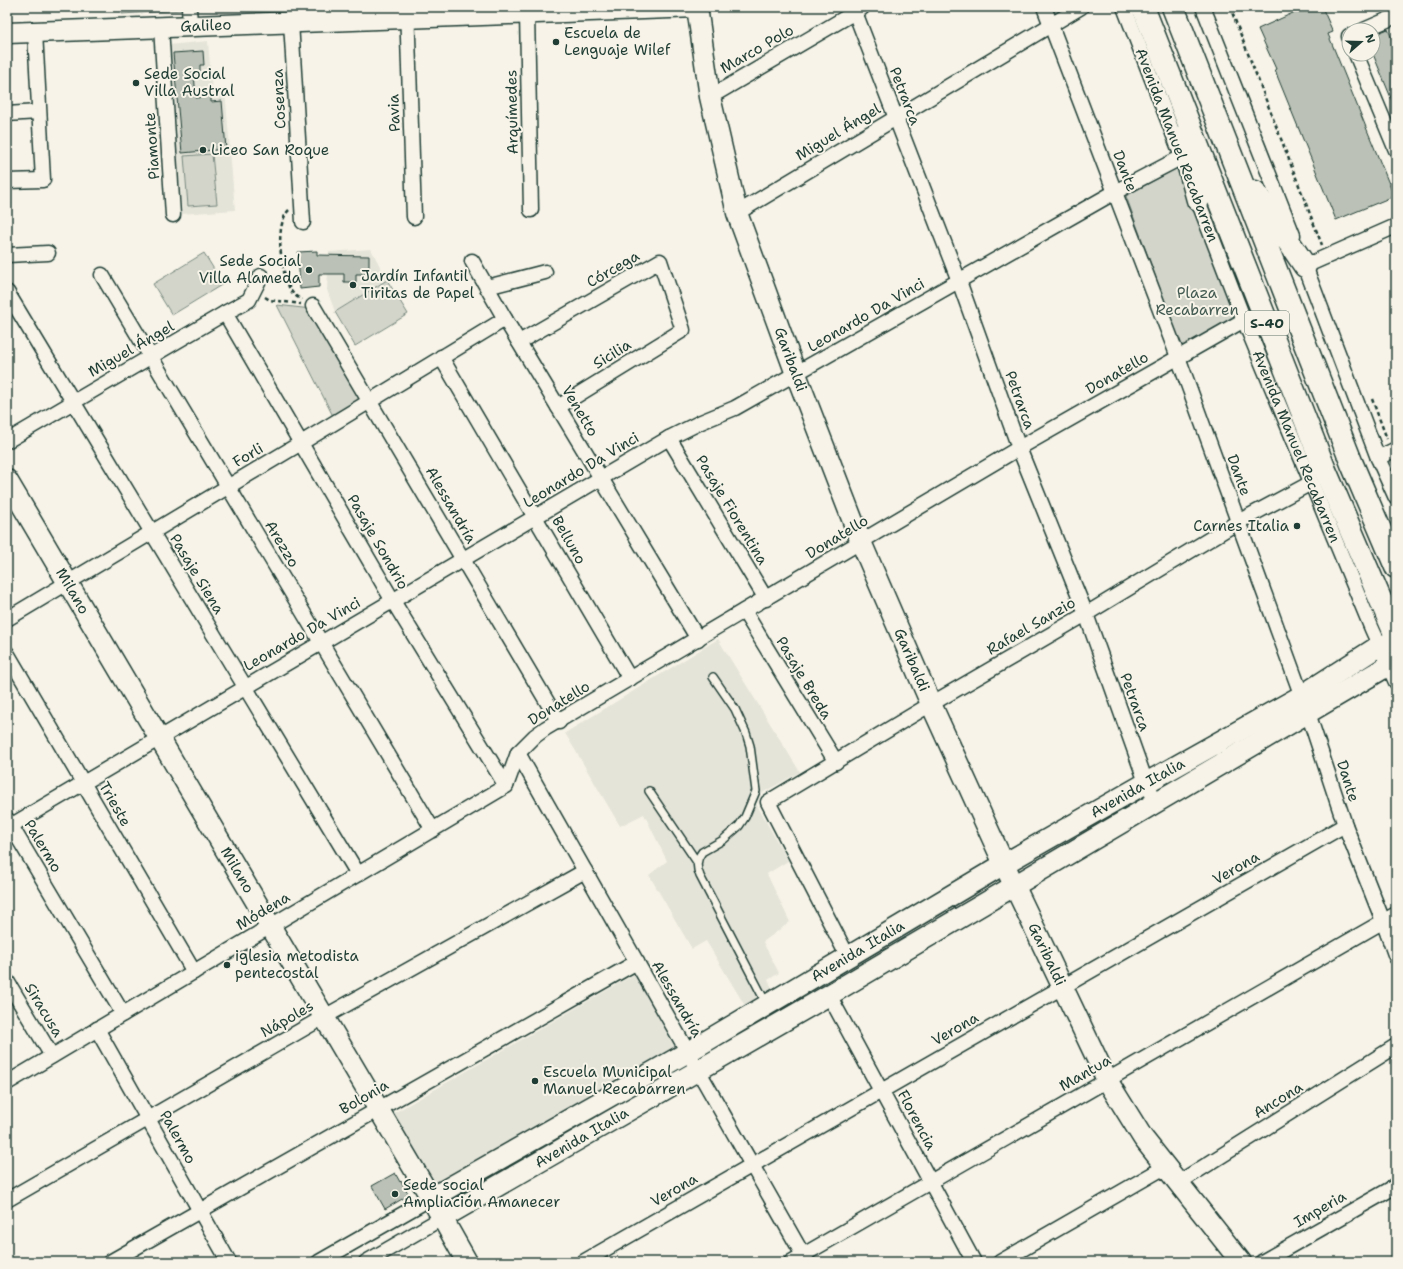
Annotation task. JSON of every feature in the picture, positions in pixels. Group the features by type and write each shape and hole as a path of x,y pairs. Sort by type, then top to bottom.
{"main road":[{"name":"Avenida Manuel Recabarren","path":"1143,7 1325,470 1390,641"},
{"name":"S-40","path":"1173,7 1352,464 1396,568"},
{"path":"1157,42 1198,200"},
{"path":"1233,159 1305,266"}],"street":[{"name":"Galileo","path":"7,33 161,27 190,17 299,17 407,13 517,12 577,9 696,7"},
{"name":"Garibaldi","path":"696,7 710,97 737,213 796,374 861,542 930,704 1014,886 1107,1080 1132,1123 1146,1143 1241,1262"},
{"name":"Dante","path":"1044,7 1178,357 1304,705 1344,825 1396,957"},
{"name":"Miguel Ángel","path":"737,213 1081,7"},
{"name":"Avenida Manuel Recabarren","path":"1124,7 1244,320 1312,482 1390,641 1393,670"},
{"path":"1203,7 1305,266 1378,458 1396,498"},
{"name":"Marco Polo","path":"710,97 857,9"},
{"name":"Petrarca","path":"857,9 895,117 959,281 1019,448 1086,614 1146,783 1156,803"},
{"name":"Arquímedes","path":"517,12 531,210"},
{"name":"Pavia","path":"407,13 414,217"},
{"path":"1381,23 1396,16"},
{"name":"Cosenza","path":"299,17 303,222"},
{"name":"Piamonte","path":"161,27 173,216"},
{"path":"7,181 43,180 34,32"},
{"path":"1359,62 1396,150"},
{"path":"7,114 38,112"},
{"name":"Leonardo Da Vinci","path":"8,824 83,783 669,438 701,422 735,408 1115,192 1182,157"},
{"path":"1305,266 1396,226"},
{"path":"7,255 48,253"},
{"name":"Venetto","path":"472,261 505,319 698,639"},
{"name":"Córcega","path":"519,342 660,261 683,330"},
{"path":"487,287 545,272"},
{"name":"Arezzo","path":"102,275 433,830"},
{"name":"Miguel Ángel","path":"7,441 249,300 261,276"},
{"name":"Pasaje Siena","path":"7,292 358,874"},
{"name":"Alessandría","path":"313,306 558,722"},
{"name":"Pasaje Sondrio","path":"225,313 393,601 506,786"},
{"name":"Forli","path":"7,619 505,319"},
{"path":"1178,357 1244,320"},
{"name":"Sicilia","path":"558,407 683,330"},
{"name":"Belluno","path":"441,357 536,516 630,679"},
{"name":"Donatello","path":"518,753 535,736 558,722 1019,448 1178,357"},
{"name":"Pasaje Fiorentina","path":"669,438 766,599"},
{"path":"1378,458 1394,450"},
{"name":"Milano","path":"7,480 271,926 467,1262"},
{"name":"Rafael Sanzio","path":"848,958 768,802 930,704 1086,614 1238,522 1312,482"},
{"name":"Pasaje Breda","path":"744,612 836,762"},
{"name":"Avenida Italia","path":"366,1262 830,995 1156,803 1304,705 1390,641"},
{"name":"Trieste","path":"7,653 194,972"},
{"name":"Avenida Italia","path":"319,1262 688,1052 1004,864 1146,783 1304,705 1393,670"},
{"path":"506,786 518,753"},
{"name":"Alessandría","path":"518,753 752,1165 800,1260"},
{"name":"Módena","path":"7,1083 506,786"},
{"name":"Palermo","path":"8,824 122,1014"},
{"name":"Verona","path":"583,1262 1344,825"},
{"name":"Nápoles","path":"7,1200 324,1017 585,871"},
{"name":"Mantua","path":"800,1260 931,1182 1396,914"},
{"name":"Bolonia","path":"110,1262 378,1108 637,962"},
{"name":"Siracusa","path":"7,981 52,1056"},
{"name":"Florencia","path":"830,995 974,1262"},
{"name":"Palermo","path":"97,1029 229,1262"},
{"name":"Ancona","path":"1178,1183 1396,1046"},
{"path":"1000,1262 1165,1167"},
{"name":"Imperia","path":"1262,1262 1396,1186"}],"lane":[{"path":"713,677 735,709 746,733 750,746 756,791 745,817 723,840 702,852 697,862 697,867 700,876 767,1005"},
{"path":"649,791 697,862"}],"path":[{"path":"1230,7 1326,256"},
{"path":"302,205 290,209 283,219 281,252 282,265 289,288 298,297 313,306"},
{"path":"254,291 270,300 313,306"},
{"path":"1370,393 1394,450"}],"shaded area":[{"name":"Liceo San Roque","path":"208,41 212,90 225,90 235,210 182,214 168,45"},
{"name":"Jardín Infantil Tiritas de Papel","path":"371,249 387,280 335,312 327,290 329,252"},
{"path":"718,639 800,772 753,798 788,861 767,874 790,922 763,942 779,973 768,980 774,992 747,1009 706,941 692,949 649,875 667,861 644,814 620,826 565,733"},
{"name":"Escuela Municipal Manuel Recabarren","path":"635,974 676,1050 437,1187 394,1113"}],"green space":[{"path":"122,7 182,7 182,10 122,14"},
{"path":"212,154 217,204 188,206 184,156"},
{"name":"Plaza Recabarren","path":"1177,168 1236,317 1182,349 1126,196"},
{"path":"204,253 223,284 172,315 153,284"},
{"path":"387,280 408,314 355,346 335,312"},
{"path":"277,305 311,309 364,400 334,418"}],"building":[{"path":"1306,7 1322,7 1333,32 1328,34 1394,196 1336,220 1278,78 1276,69 1258,29"},
{"path":"1388,29 1396,49 1396,110 1376,62 1381,62 1381,32"},
{"path":"203,51 204,65 200,65 200,72 194,73 196,98 211,96 211,102 222,101 226,149 182,153 173,53"},
{"path":"317,251 317,255 369,256 369,274 356,274 356,282 344,282 344,274 319,274 319,287 300,289 298,252"},
{"path":"395,1173 409,1195 385,1209 372,1186"}],"place":[{"name":"Escuela de Lenguaje Wilef","path":"556,42"},
{"name":"Sede Social Villa Austral","path":"136,83"},
{"name":"Liceo San Roque","path":"203,150"},
{"name":"Sede Social Villa Alameda","path":"309,270"},
{"name":"Jardín Infantil Tiritas de Papel","path":"353,285"},
{"name":"Carnes Italia","path":"1297,526"},
{"name":"iglesia metodista pentecostal","path":"227,965"},
{"name":"Escuela Municipal Manuel Recabarren","path":"535,1081"},
{"name":"Sede social Ampliación Amanecer","path":"395,1194"}]}
